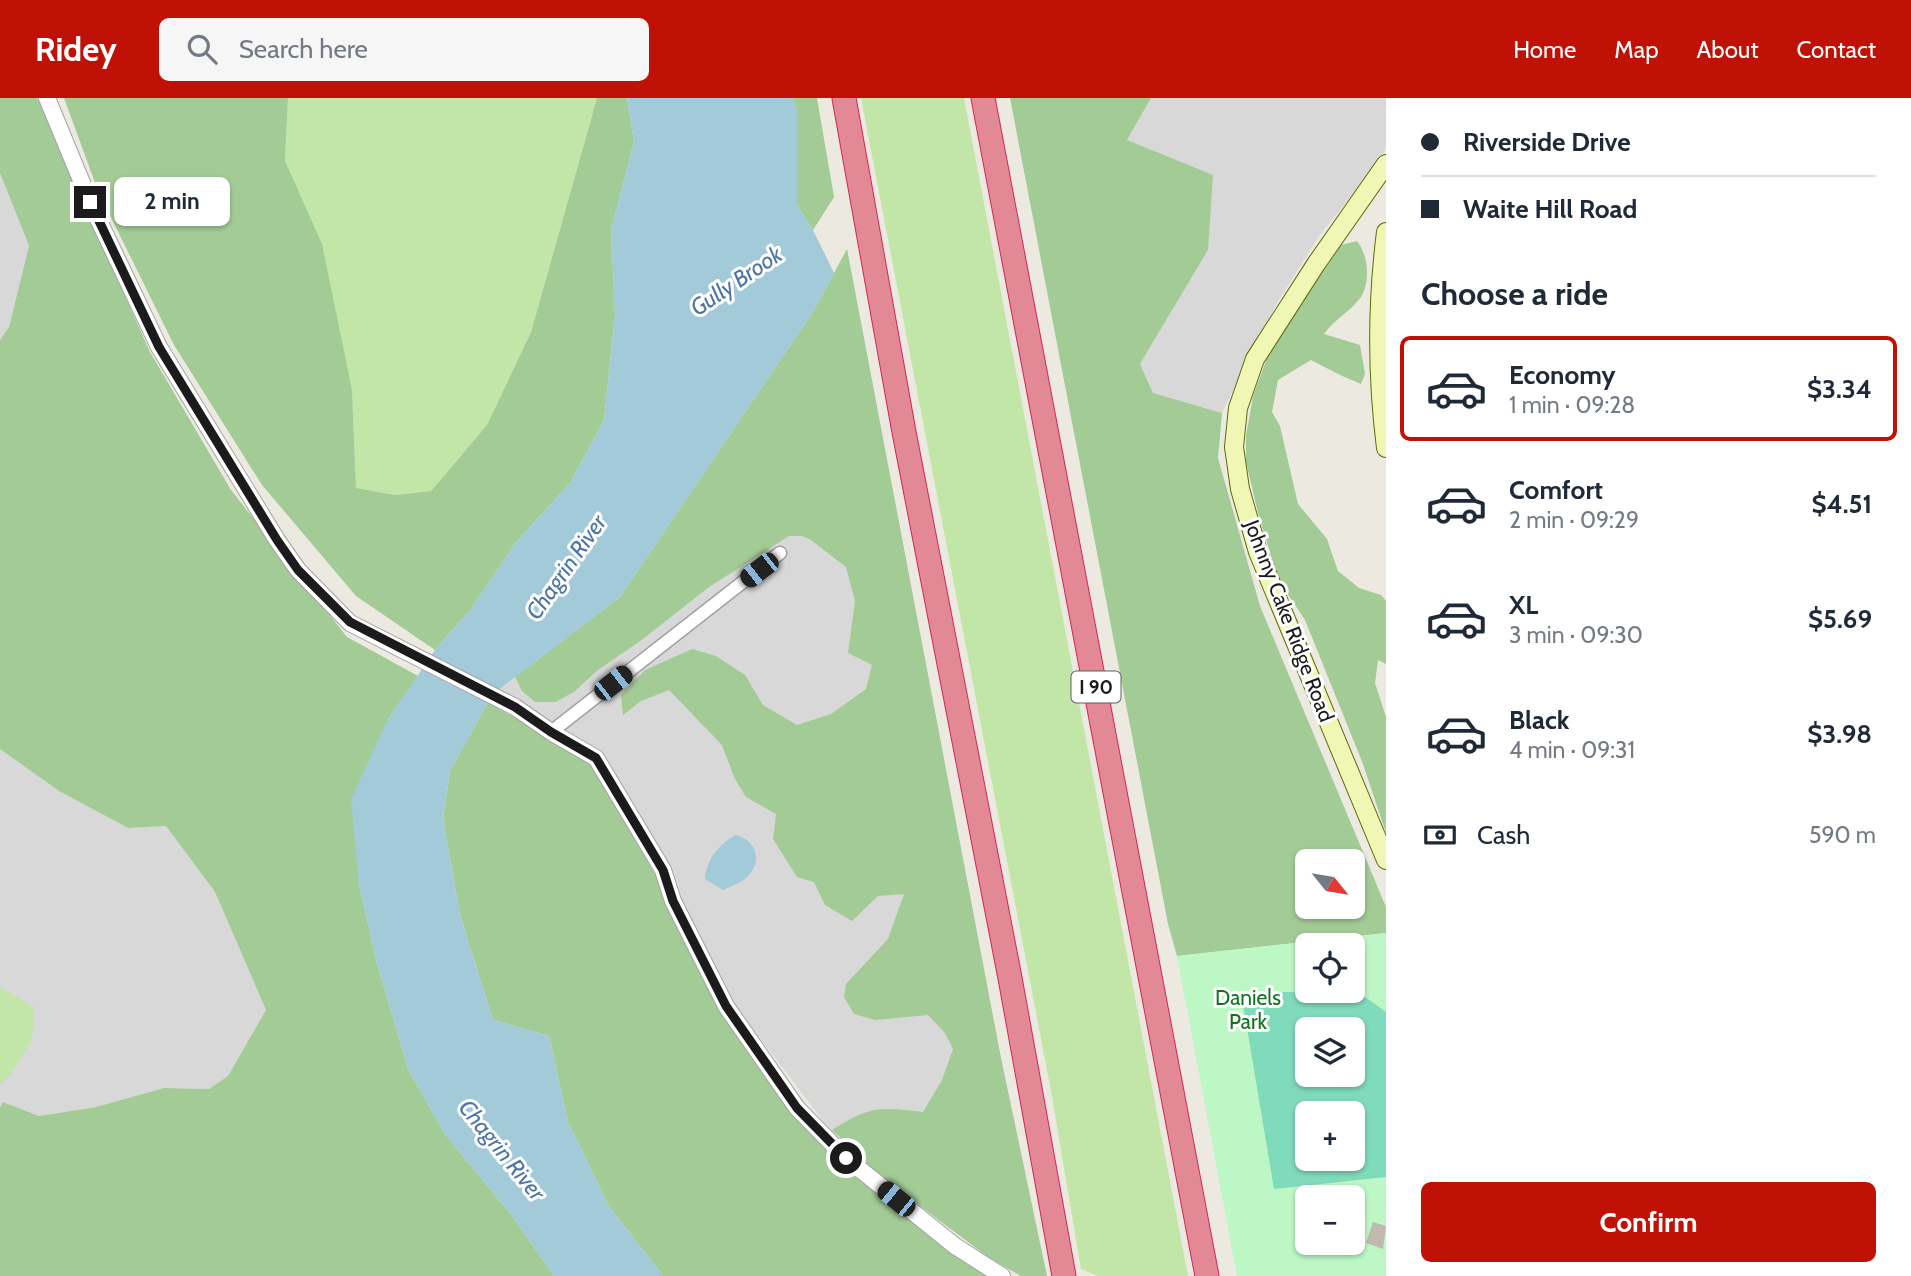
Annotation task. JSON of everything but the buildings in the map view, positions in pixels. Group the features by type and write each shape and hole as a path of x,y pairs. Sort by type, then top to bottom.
{"highway":[{"path":"844,98 904,432 1010,978 1063,1270"},
{"name":"I 90","path":"983,98 1207,1276"}],"main road":[{"name":"Johnny Cake Ridge Road","path":"1386,164 1316,264 1255,359 1238,408 1234,447 1240,489 1258,552 1386,860"},
{"path":"1386,232 1380,278 1386,448"}],"street":[{"path":"47,98 90,202 159,347 298,570 350,622 515,707 596,758 663,870 673,901 726,1006 797,1108 846,1158 955,1246 1002,1276"},
{"path":"551,732 779,553"}],"shaded area":[{"path":"1151,98 1386,98 1386,146 1383,156 1319,236 1277,303 1222,413 1153,393 1140,364 1208,250 1127,140"},
{"path":"0,173 29,246 9,327 0,340"},
{"path":"847,249 1018,1149 1047,1276 1021,1276 988,1257 875,1172 823,1121 734,1004 602,755 497,691 620,597 813,312"},
{"path":"0,749 59,791 128,828 166,826 215,892 266,1010 228,1076 209,1089 164,1088 96,1107 39,1116 3,1102 0,1107"}],"green space":[{"path":"0,98 37,98 150,352 231,490 347,637 418,676 388,719 359,885 377,963 408,1069 445,1134 513,1217 554,1276 0,1276 0,1107 3,1102 39,1116 96,1107 164,1088 209,1089 228,1076 266,1010 215,892 166,826 128,828 59,791 0,749 0,340 9,327 29,246 0,173"},
{"path":"64,98 288,98 285,161 322,244 352,390 356,488 395,495 431,491 487,425 531,332 597,98 627,98 634,141 611,231 615,315 604,420 570,483 517,541 470,610 435,650 356,596 262,485 174,345 98,191"},
{"path":"288,98 597,98 531,332 487,425 431,491 395,495 356,488 352,390 285,161"},
{"path":"793,98 817,98 834,197 813,230 797,205 797,111"},
{"path":"861,98 964,98 1188,1276 1098,1276 1081,1269 1051,1091"},
{"path":"1010,98 1151,98 1127,140 1213,175 1208,250 1140,364 1153,393 1222,413 1218,458 1260,606 1362,849 1295,849 1295,919 1365,919 1365,857 1386,907 1386,933 1365,935 1365,933 1295,933 1295,943 1177,956 1168,924"},
{"path":"1357,241 1366,263 1365,289 1356,303 1324,334 1360,345 1365,374 1361,384 1311,360 1278,380 1272,412 1280,426 1298,504 1327,539 1338,571 1359,588 1381,595 1386,601 1386,664 1378,660 1375,683 1386,717 1386,833 1363,764 1305,620 1279,581 1259,517 1246,462 1246,436 1253,396 1270,350 1341,245"},
{"path":"847,249 1000,1053 1047,1276 1021,1276 988,1257 875,1172 832,1130 856,1116 875,1110 923,1112 942,1080 953,1049 945,1033 928,1015 875,1020 854,1014 844,997 846,984 888,939 904,894 878,896 852,921 825,905 814,882 797,877 773,839 776,814 746,797 735,779 722,745 669,690 641,701 623,715 621,695 645,670 692,649 716,656 745,675 763,705 797,725 831,714 866,689 872,665 848,653 855,601 846,567 811,540 802,536 789,536 709,587 643,639 598,670 575,691 556,702 535,702 522,691 515,677 620,597 813,312"},
{"path":"488,702 590,762 793,1113 992,1276 663,1276 608,1205 568,1122 549,1036 493,1020 460,915 443,819 450,771"},
{"name":"Daniels Park","path":"1386,933 1386,1276 1237,1276 1177,956 1295,943 1295,1003 1365,1003 1365,935"},
{"path":"0,987 34,1007 32,1040 0,1085"},
{"path":"1241,992 1295,992 1295,1003 1365,1003 1365,997 1386,1012 1386,1177 1274,1189"}],"water":[{"path":"627,98 793,98 797,111 797,205 813,230 834,273 813,312 620,597 497,691 488,702 450,771 443,819 460,915 493,1020 549,1036 568,1122 608,1205 663,1276 554,1276 513,1217 445,1134 408,1069 377,963 359,885 351,799 388,719 435,650 470,610 517,541 570,483 604,420 615,315 611,231 634,141"},
{"path":"736,835 747,840 754,848 755,865 746,877 723,890 705,879 706,872 715,853"}],"route":[{"path":"90,202 159,347 298,570 350,622 515,707 596,758 663,870 673,901 726,1006 797,1108 846,1158"}],"water label":[{"name":"Gully Brook","path":"736,281"},
{"name":"Chagrin River","path":"566,567"},
{"name":"Chagrin River","path":"502,1150"}]}
